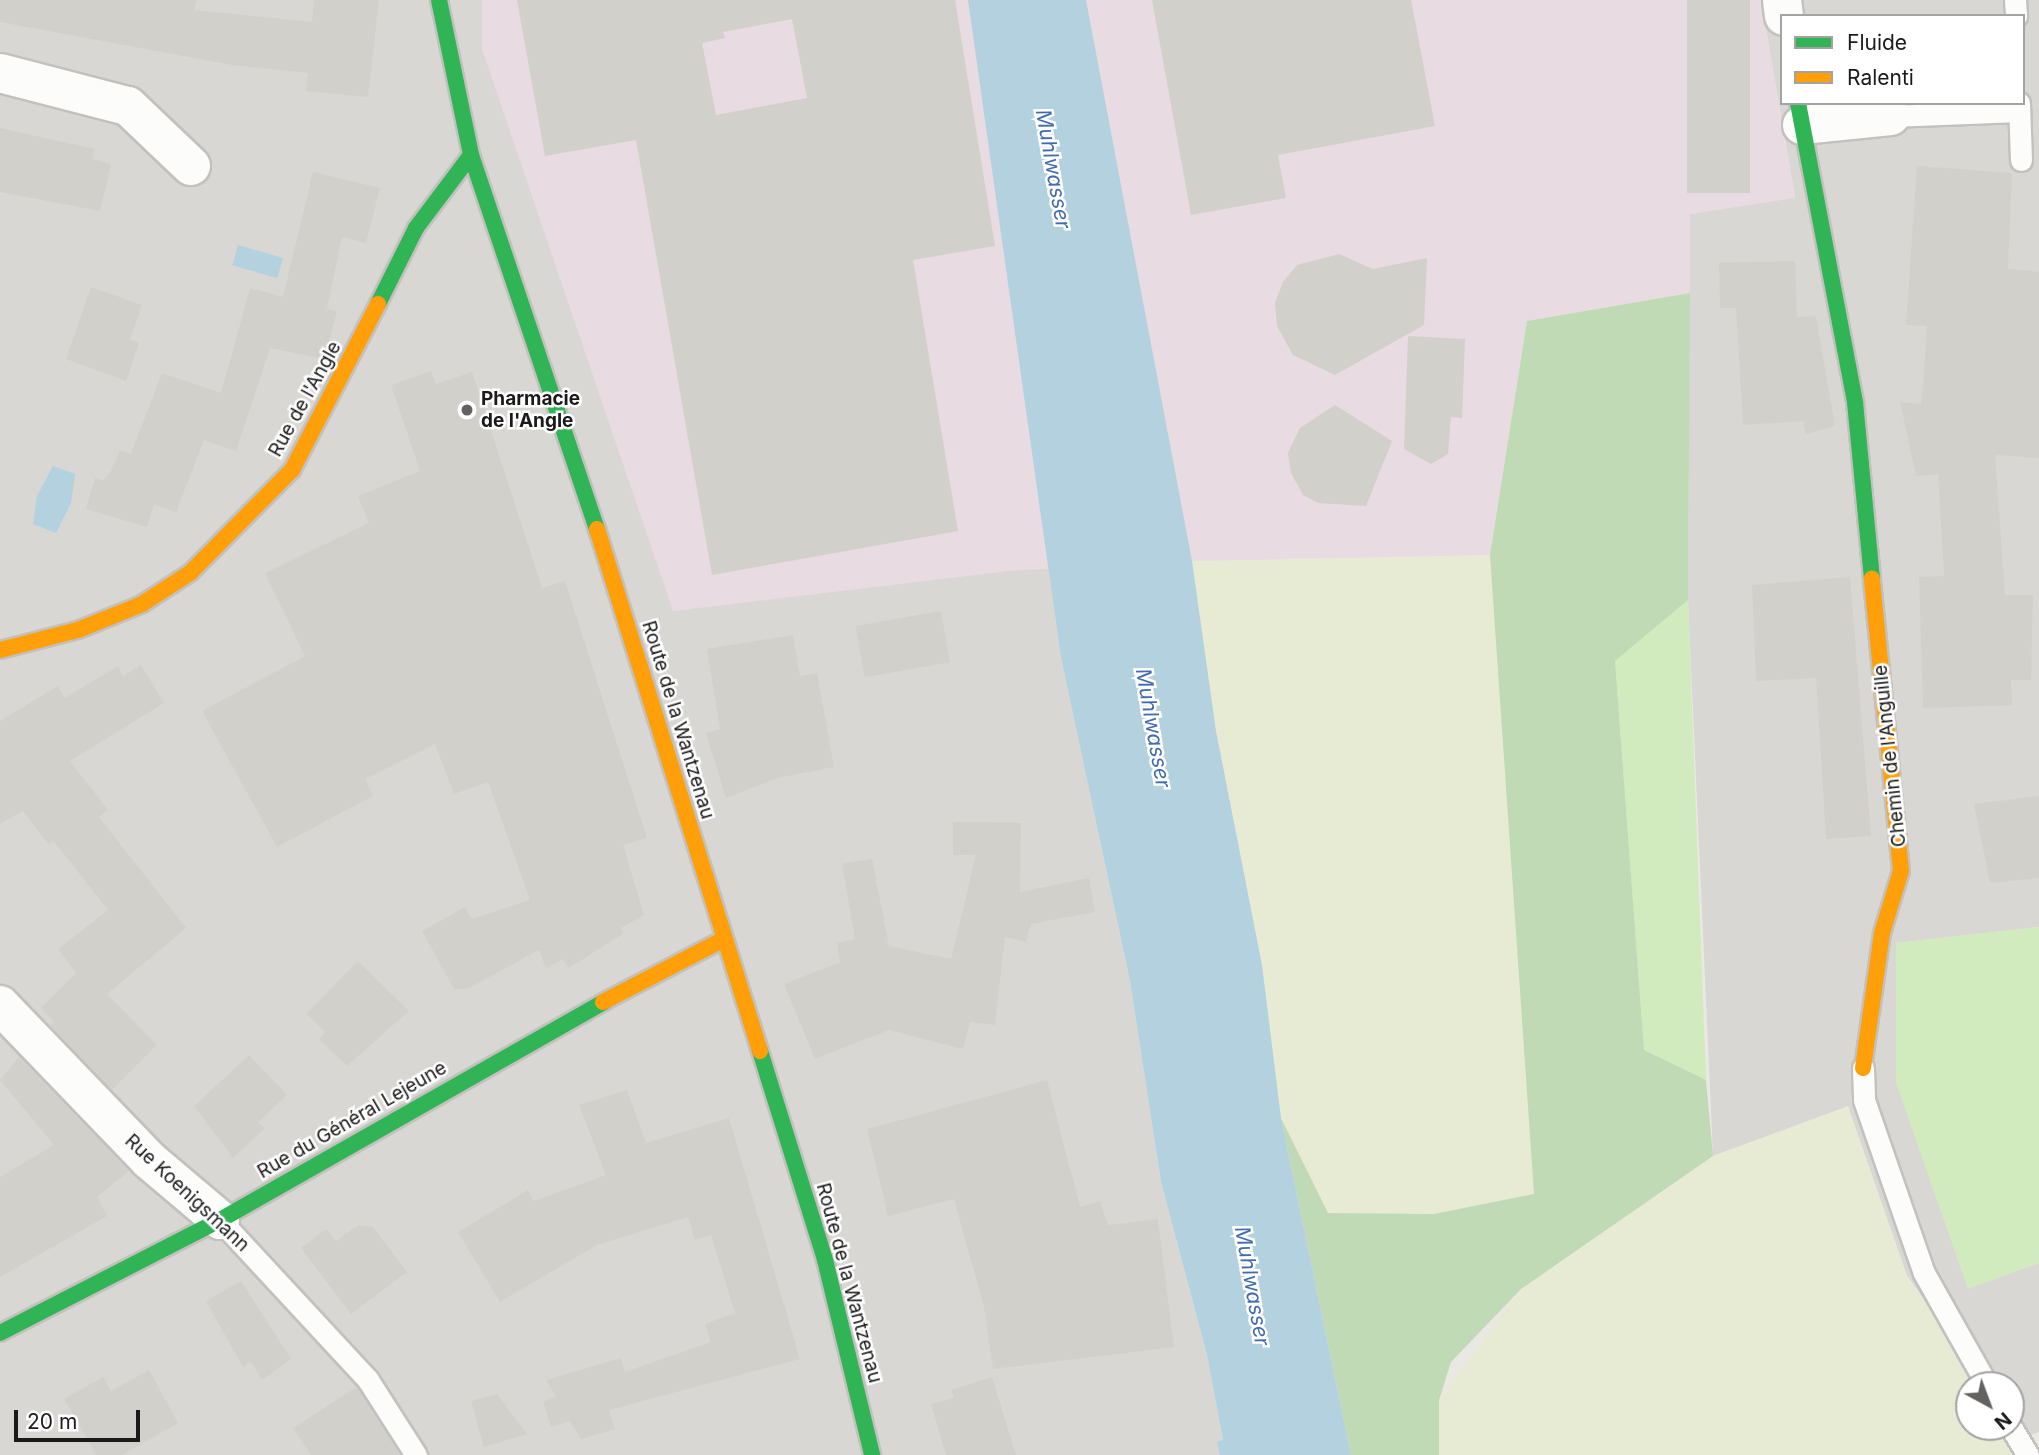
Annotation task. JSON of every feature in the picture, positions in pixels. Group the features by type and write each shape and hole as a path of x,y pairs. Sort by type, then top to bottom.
{"street":[{"name":"Route de la Wantzenau","path":"439,0 471,156 604,550 722,940 825,1260 872,1455"},
{"path":"0,73 128,106 191,166"},
{"path":"1800,114 1891,116"},
{"name":"Chemin de l'Anguille","path":"1800,114 1855,402 1902,871 1882,933 1863,1068"},
{"name":"Rue de l'Angle","path":"0,650 78,630 142,604 190,573 260,508 292,470 325,413 416,228 471,156"},
{"name":"Rue du Général Lejeune","path":"0,1333 220,1220 677,958 722,940"},
{"name":"Rue Koenigsmann","path":"0,1005 149,1160 220,1220"}],"lane":[{"path":"1891,116 2019,107 2021,160"},
{"name":"Chemin de l'Anguille","path":"1863,1068 1864,1100 1924,1273 1979,1371"},
{"name":"Rue Koenigsmann","path":"220,1220 368,1380 416,1455"}],"shaded area":[{"path":"0,0 968,0 1061,658 1130,981 1161,1182 1207,1355 1223,1440 1218,1443 1220,1455 0,1455"},
{"path":"482,0 1761,0 1795,198 1690,214 1690,293 1527,321 1490,555 1017,570 673,611 482,49"},
{"path":"1761,0 2039,0 2039,927 1896,943 1968,1288 2039,1263 2039,1432 2025,1437 2025,1371 1976,1371 1907,1276 1848,1107 1713,1156 1688,600 1690,214 1795,197"}],"green space":[{"path":"1690,293 1688,600 1615,661 1644,1050 1706,1080 1713,1156 1521,1289 1451,1362 1439,1400 1439,1455 1351,1455 1281,1118 1328,1213 1434,1214 1534,1194 1490,555 1527,321"},
{"path":"1490,555 1535,1194 1434,1214 1327,1213 1281,1118 1262,965 1216,731 1192,561"},
{"path":"1688,600 1706,1080 1644,1051 1615,661"},
{"path":"2039,927 2039,1263 1968,1289 1896,1083 1896,943"},
{"path":"1848,1106 1907,1276 1976,1371 1955,1371 1955,1441 2023,1441 2035,1455 1439,1455 1439,1400 1521,1289 1713,1156"}],"water":[{"name":"Muhlwasser","path":"968,0 1086,0 1192,561 1216,731 1262,965 1281,1118 1351,1455 1220,1455 1217,1442 1223,1440 1207,1355 1161,1182 1130,981 1061,658"},
{"path":"238,245 283,258 277,278 232,265"},
{"path":"53,466 75,474 71,503 56,533 33,524 37,496"}],"building":[{"path":"0,0 196,0 194,10 312,22 314,0 379,0 368,97 306,91 308,73 232,65 0,22"},
{"path":"517,0 955,0 995,246 913,260 958,531 712,575 636,140 545,156","holes":["792,19 807,98 716,115 702,43 725,38 723,32"]},
{"path":"1152,0 1411,0 1435,126 1278,155 1286,198 1191,215"},
{"path":"1687,0 1750,0 1750,193 1687,193"},
{"path":"0,128 95,149 93,159 111,164 100,211 0,192"},
{"path":"1917,166 2012,173 2008,269 2039,272 2039,458 1995,455 2005,595 2033,595 2031,680 2011,680 2012,705 1923,708 1919,577 1944,576 1938,474 1916,476 1900,402 1921,404 1924,372 1927,326 1906,325"},
{"path":"313,172 380,188 366,243 342,237 327,309 337,311 324,359 270,348 236,451 204,440 176,512 154,504 147,527 86,509 95,478 103,480 111,471 120,450 131,454 162,373 221,393 250,288 283,297"},
{"path":"1339,254 1373,269 1427,258 1424,325 1335,375 1293,355 1277,326 1275,303 1283,282 1297,265"},
{"path":"1795,261 1797,317 1816,316 1835,426 1806,434 1803,421 1743,425 1736,308 1720,308 1719,263"},
{"path":"91,287 142,305 130,340 139,342 126,381 66,359"},
{"path":"1408,336 1465,339 1462,418 1451,417 1448,454 1431,464 1404,449"},
{"path":"431,371 436,384 472,372 542,588 565,581 647,838 623,845 644,915 621,928 624,933 569,968 563,959 546,969 539,950 467,989 454,989 422,931 465,907 472,919 530,900 488,782 454,794 435,744 365,779 373,796 277,847 202,711 305,656 265,573 369,523 358,496 420,471 391,385"},
{"path":"1335,405 1392,441 1366,506 1318,503 1303,495 1291,473 1288,453 1300,428"},
{"path":"1850,577 1871,836 1826,839 1816,678 1756,681 1752,585"},
{"path":"941,611 950,662 864,677 855,626"},
{"path":"793,635 800,676 817,673 834,767 777,778 726,798 706,733 720,729 707,649"},
{"path":"141,665 164,703 70,761 108,810 99,817 186,928 107,994 157,1045 112,1090 50,1025 54,1022 41,1008 76,973 58,949 108,910 53,840 48,844 23,811 0,824 0,721 58,686 65,698 118,666 123,676"},
{"path":"2039,796 2039,878 1990,883 1974,804"},
{"path":"953,822 1021,823 1020,892 1089,878 1095,912 1031,924 1026,942 1005,937 995,1025 970,1022 963,1049 889,1030 815,1059 784,984 840,962 837,943 855,939 842,864 872,859 889,946 951,959 976,855 953,855"},
{"path":"358,961 409,1011 347,1066 319,1039 325,1032 306,1014"},
{"path":"249,1055 287,1095 258,1122 265,1128 233,1158 194,1106"},
{"path":"19,1057 129,1171 97,1197 107,1216 0,1277 0,1177 54,1145 0,1080"},
{"path":"1047,1080 1080,1207 1100,1201 1108,1225 1158,1219 1174,1347 993,1369 984,1307 954,1199 888,1216 867,1129"},
{"path":"627,1090 646,1143 729,1118 800,1359 609,1410 615,1429 581,1439 570,1421 551,1427 543,1402 556,1397 546,1380 621,1358 625,1372 711,1342 705,1324 735,1313 711,1235 695,1240 688,1217 597,1245 500,1302 458,1232 528,1190 534,1201 606,1175 579,1105"},
{"path":"359,1225 373,1227 407,1272 351,1314 301,1248 326,1229 336,1241"},
{"path":"241,1281 291,1359 262,1380 251,1362 243,1367 206,1301"},
{"path":"149,1370 178,1423 122,1455 96,1455 64,1399 103,1377 111,1391"},
{"path":"992,1377 1016,1455 946,1455 931,1404 954,1398 951,1390"},
{"path":"357,1387 400,1455 311,1455 293,1428"},
{"path":"497,1394 527,1434 484,1447 471,1401"}],"traffic: fast":[{"path":"439,0 471,155 597,529"},
{"path":"1798,105 1855,402 1872,578"},
{"path":"378,304 416,228 471,155"},
{"path":"0,1333 220,1220 603,1002"},
{"path":"760,1051 825,1260 872,1455"}],"traffic: slow":[{"path":"0,650 78,630 142,604 190,573 292,470 378,304"},
{"path":"597,529 760,1051"},
{"path":"1863,1068 1882,933 1901,871 1872,578"},
{"path":"603,1002 722,940"}],"place":[{"name":"Pharmacie de l'Angle","path":"467,410"}]}
